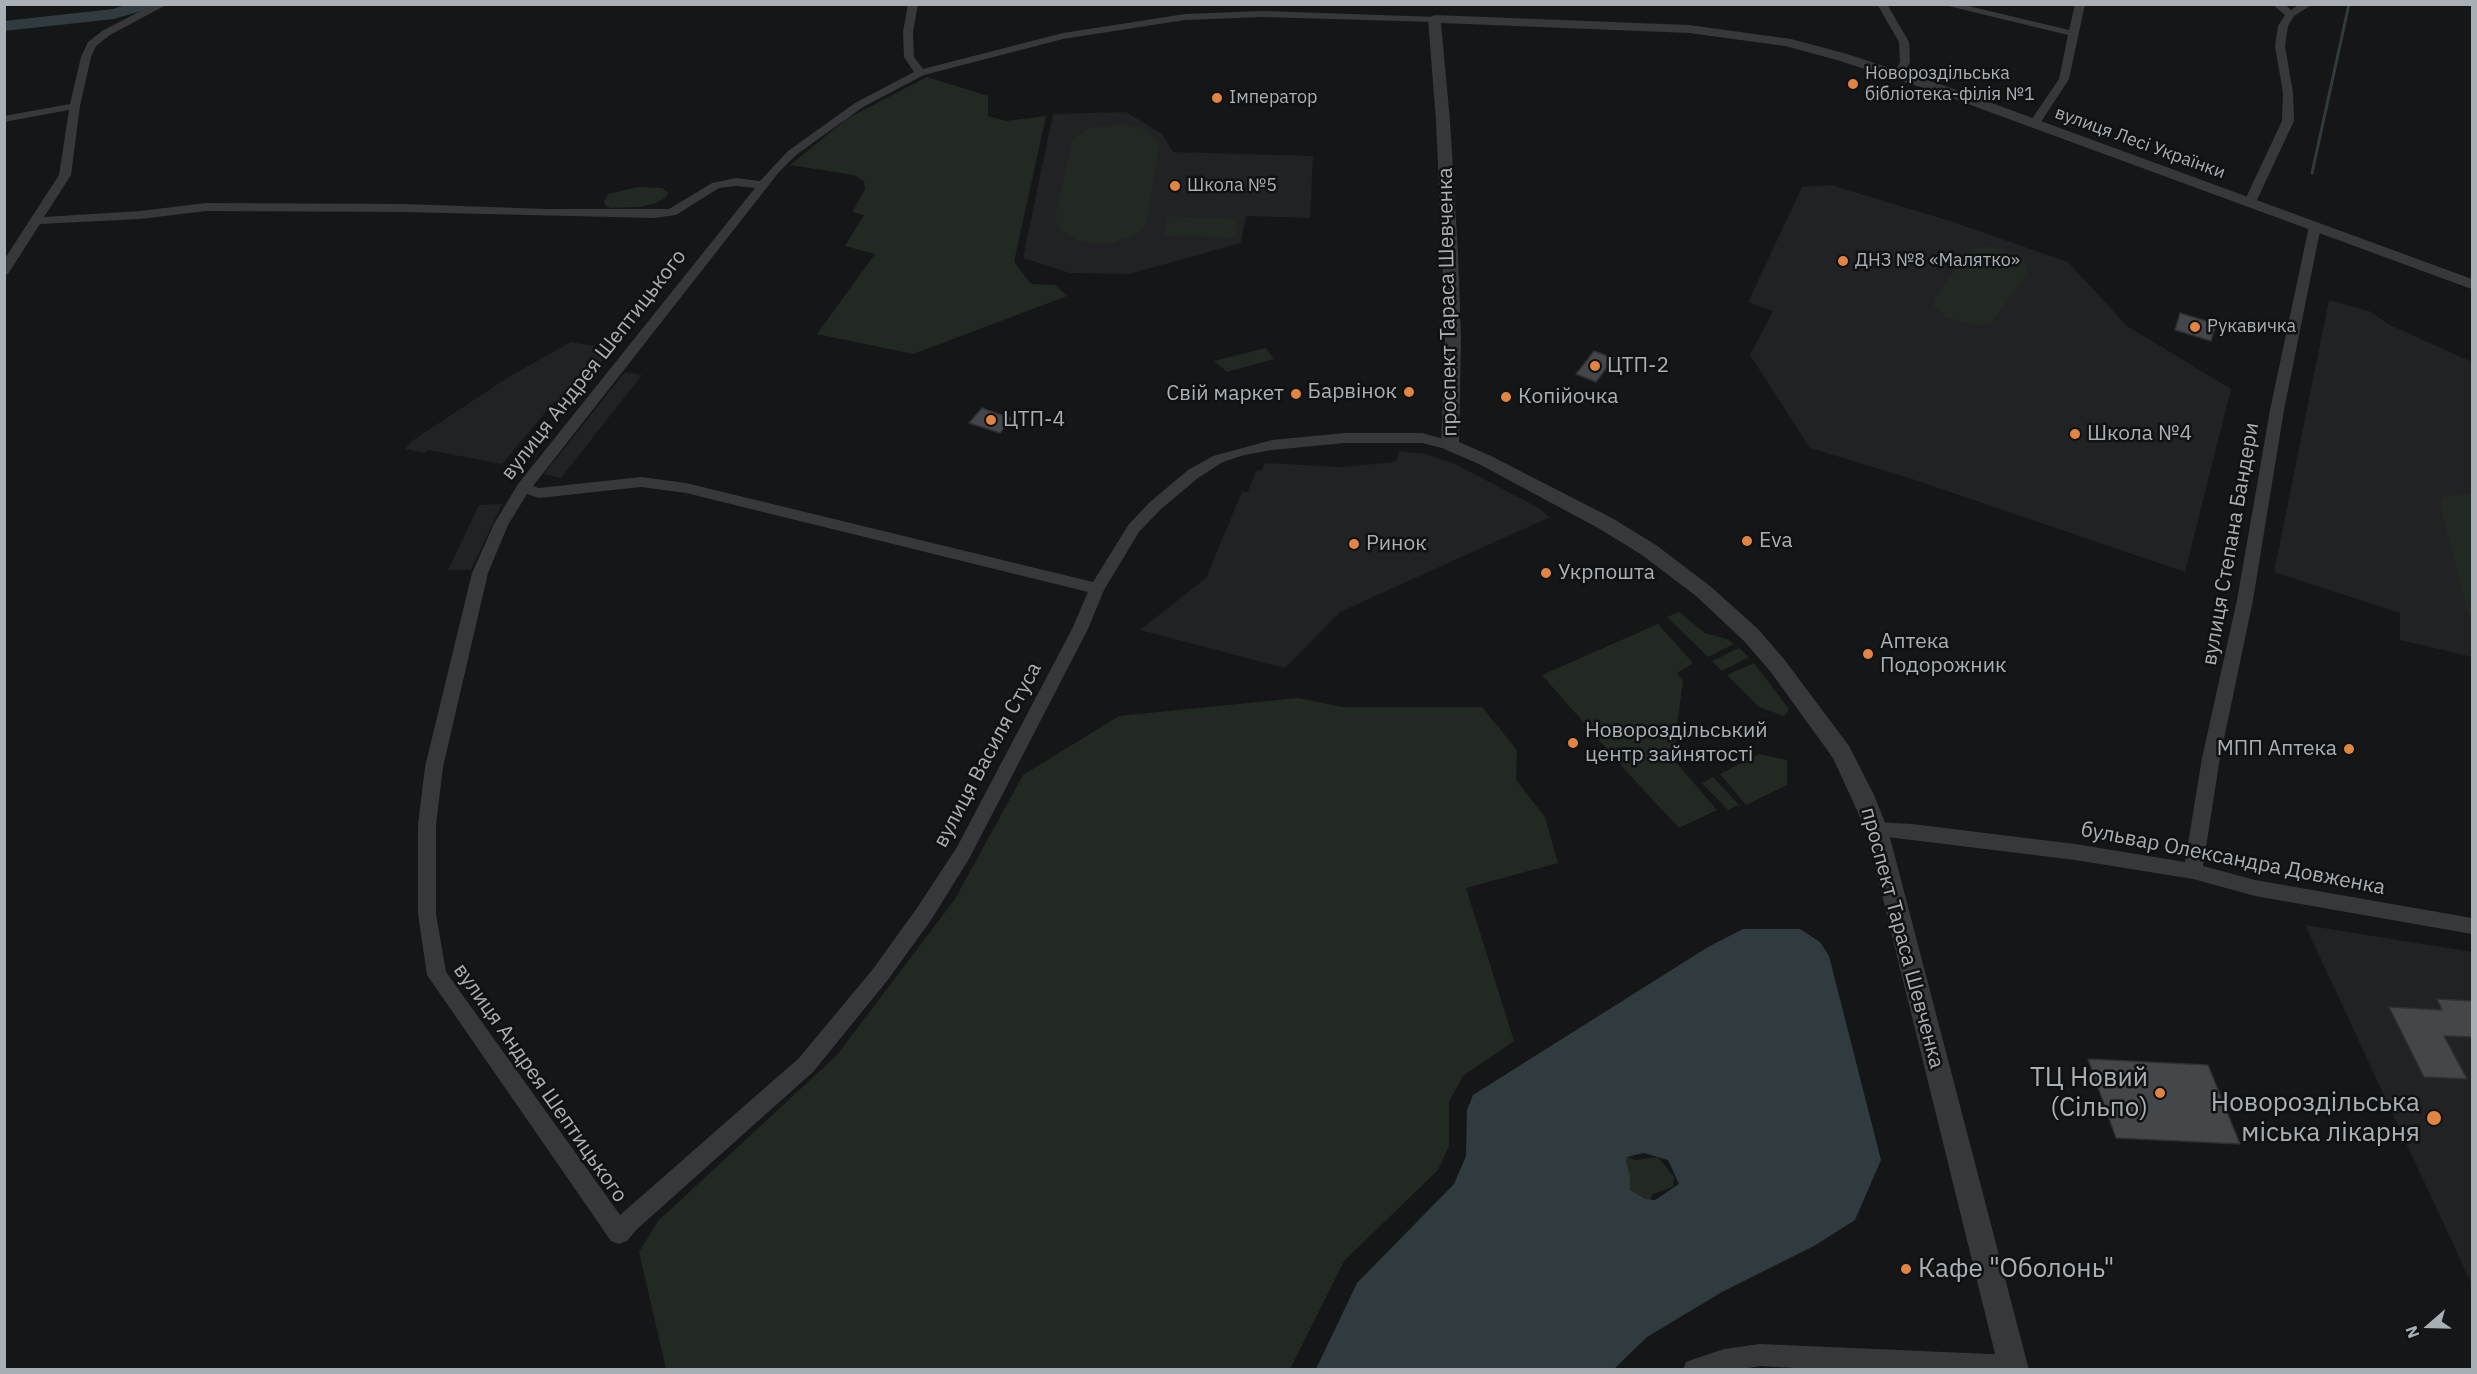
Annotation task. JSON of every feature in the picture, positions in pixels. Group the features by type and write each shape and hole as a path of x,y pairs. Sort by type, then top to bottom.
{"street":[{"path":"4,271 65,175 75,105 86,57 92,44 106,33 163,4"},
{"path":"913,4 908,32 909,57 921,73"},
{"path":"1882,4 1904,42 1905,62 1898,75"},
{"path":"1945,4 2075,34"},
{"path":"2036,121 2064,79 2080,4"},
{"path":"2277,4 2290,14"},
{"path":"2251,201 2288,121 2288,93 2280,46 2283,26 2290,14 2308,4"},
{"name":"вулиця Андрея Шептицького","path":"619,1233 437,975 427,914 427,825 434,767 459,655 480,573 501,524 523,489 764,185 792,153 859,105 921,73 1063,36 1185,17 1263,14 1434,19"},
{"name":"вулиця Лесі Українки","path":"1434,19 1640,26 1715,31 1786,42 1898,75 2036,121 2472,284"},
{"name":"проспект Тараса Шевченка","path":"1434,19 1443,121 1453,339 1449,445 1485,460 1640,544 1703,591 1726,611 1777,665 1828,732 1851,769 1878,830 2013,1368"},
{"path":"4,119 75,105"},
{"path":"36,221 140,215 206,207 404,208 654,214 680,208 716,185 736,182 764,185"},
{"name":"вулиця Степана Бандери","path":"2193,871 2211,758 2245,600 2277,410 2315,226"},
{"name":"вулиця Василя Стуса","path":"619,1233 628,1222 806,1065 880,975 963,854 1080,629 1097,589 1134,528 1155,506 1193,474 1218,459 1242,451 1272,445 1345,438 1422,438 1449,445"},
{"path":"523,489 539,493 641,482 687,488 1097,589"},
{"name":"бульвар Олександра Довженка","path":"1878,830 2075,852 2193,871 2255,888 2472,926"},
{"path":"1695,1370 1724,1360 1760,1355 2013,1368"}],"shaded area":[{"path":"927,77 988,96 988,116 1006,121 1046,116 1014,262 1031,284 1055,285 1067,296 913,354 817,334 875,254 845,246 864,215 852,212 865,189 864,181 854,175 790,165 848,118"},
{"name":"Школа №5","path":"1126,112 1162,134 1173,152 1313,156 1310,218 1246,216 1241,243 1129,274 1070,273 1023,258 1053,114"},
{"path":"1123,124 1144,129 1159,143 1147,223 1134,235 1112,243 1087,243 1076,240 1060,229 1055,218 1072,141 1090,128"},
{"name":"Школа №4","path":"1831,185 1950,221 2068,262 2127,326 2231,389 2185,572 1909,478 1810,448 1750,355 1773,311 1748,302 1802,187"},
{"path":"638,187 662,188 668,193 665,198 656,203 640,207 610,208 605,205 604,201 608,194"},
{"path":"1167,216 1237,219 1235,238 1164,236"},
{"path":"1986,246 2016,254 2023,260 2028,271 1992,323 1975,326 1946,317 1934,306 1933,300 1970,250"},
{"path":"2329,300 2369,311 2390,325 2472,362 2472,657 2400,640 2400,613 2274,572"},
{"path":"571,342 612,349 567,403 555,401 502,464 428,450 425,453 405,449 412,441 510,376"},
{"path":"1266,348 1274,359 1227,372 1214,361"},
{"path":"625,372 642,375 561,478 544,474"},
{"name":"Ринок","path":"1400,451 1425,454 1455,464 1537,507 1550,517 1340,612 1285,668 1140,630 1206,578 1242,492 1248,492 1256,471 1262,470 1265,463 1341,467 1395,462"},
{"path":"2472,495 2472,619 2467,609 2441,509 2441,500 2444,497"},
{"path":"502,504 471,570 448,570 479,505"},
{"path":"1679,612 1705,633 1727,639 1734,644 1708,657 1667,617"},
{"path":"1658,624 1693,663 1677,673 1683,681 1674,749 1668,753 1717,810 1679,828 1542,675"},
{"path":"1739,648 1749,657 1722,671 1712,661"},
{"path":"1754,663 1789,709 1784,716 1759,707 1727,675"},
{"path":"1298,698 1343,707 1482,707 1517,750 1516,780 1545,817 1558,863 1466,888 1514,1041 1463,1076 1449,1102 1449,1146 1438,1170 1344,1261 1290,1369 666,1369 639,1252 658,1221 837,1055 955,899 1023,775 1119,716"},
{"path":"1759,754 1787,760 1787,785 1746,805 1720,774"},
{"path":"1713,777 1739,805 1728,810 1702,783"},
{"name":"Новороздільська міська лікарня","path":"2305,925 2472,952 2472,1285"},
{"path":"1743,929 1800,929 1820,942 1829,956 1881,1160 1855,1220 1814,1246 1722,1292 1647,1337 1614,1369 1316,1369 1357,1283 1454,1184 1466,1156 1467,1110 1473,1095 1708,947","holes":["1644,1153 1668,1160 1679,1184 1655,1200 1645,1199 1630,1190 1627,1157"]},
{"path":"1628,1157 1635,1160 1658,1157 1674,1177 1673,1187 1653,1194 1647,1205 1622,1188 1624,1159"}],"building":[{"name":"Рукавичка","path":"2180,313 2216,324 2211,341 2175,330"},
{"name":"ЦТП-2","path":"1594,351 1614,358 1596,382 1576,374"},
{"name":"ЦТП-4","path":"982,408 1012,418 1000,433 969,423"},
{"name":"Новороздільська міська лікарня","path":"2437,999 2472,1001 2472,1037 2444,1036 2467,1079 2424,1077 2389,1007 2442,1010"},
{"name":"ТЦ Новий (Сільпо)","path":"2088,1059 2208,1065 2240,1144 2116,1138"}],"waterway":[{"path":"4,26 114,14 149,4"},
{"path":"2312,173 2349,4"}],"place":[{"name":"Новороздільська бібліотека-філія №1","path":"1853,84"},
{"name":"Імператор","path":"1217,98"},
{"name":"Школа №5","path":"1175,186"},
{"name":"ДНЗ №8 «Малятко»","path":"1843,261"},
{"name":"Рукавичка","path":"2195,327"},
{"name":"ЦТП-2","path":"1595,366"},
{"name":"Барвінок","path":"1409,392"},
{"name":"Свiй маркет","path":"1296,394"},
{"name":"Копійочка","path":"1506,397"},
{"name":"ЦТП-4","path":"991,420"},
{"name":"Школа №4","path":"2075,434"},
{"name":"Eva","path":"1747,541"},
{"name":"Ринок","path":"1354,544"},
{"name":"Укрпошта","path":"1546,573"},
{"name":"Аптека Подорожник","path":"1868,654"},
{"name":"Новороздільський центр зайнятості","path":"1573,743"},
{"name":"МПП Аптека","path":"2349,749"},
{"name":"ТЦ Новий (Сільпо)","path":"2160,1093"},
{"name":"Новороздільська міська лікарня","path":"2434,1118"},
{"name":"Кафе \"Оболонь\"","path":"1906,1269"}]}
